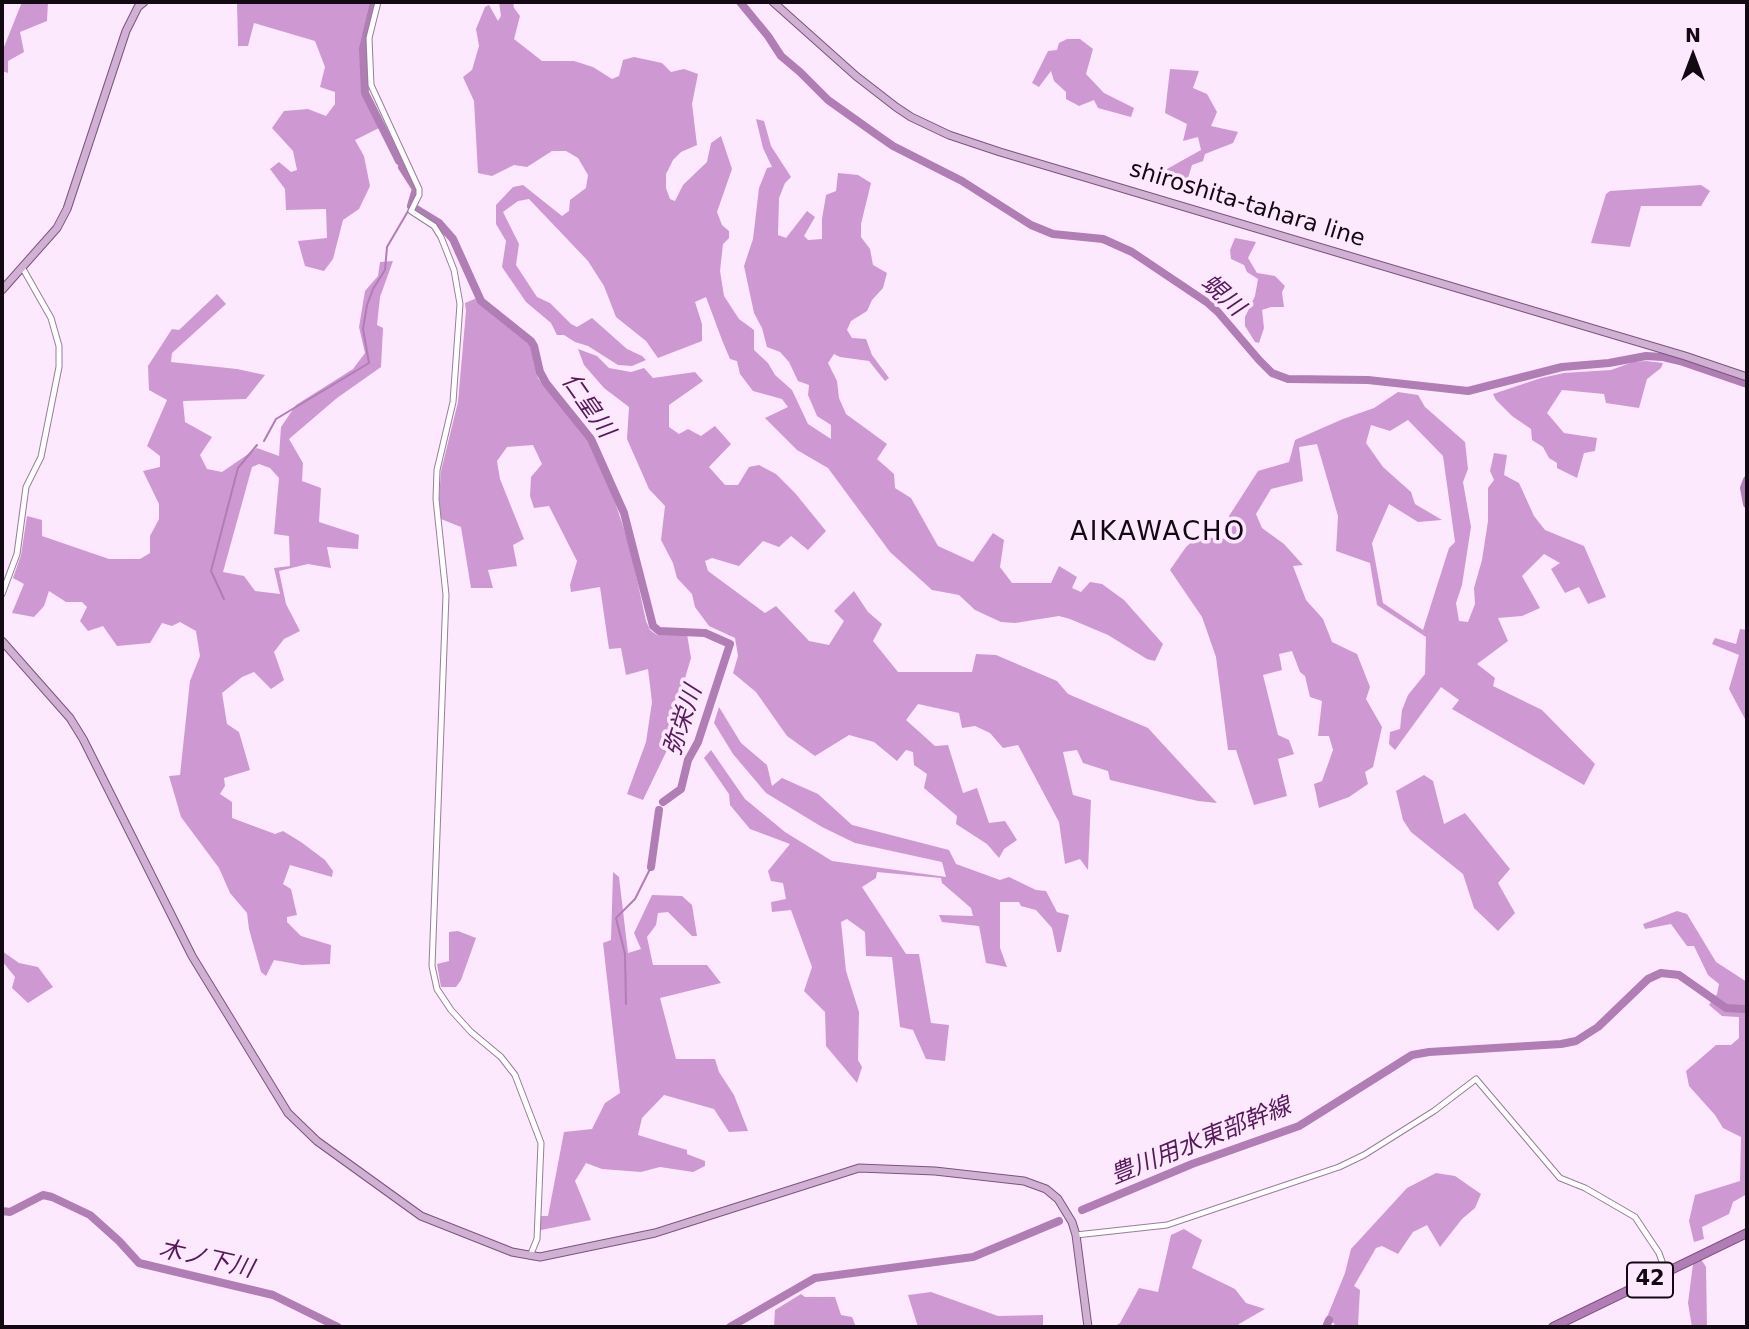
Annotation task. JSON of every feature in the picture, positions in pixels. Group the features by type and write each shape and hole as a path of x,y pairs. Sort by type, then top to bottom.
{"highway":[{"name":"42","path":"1553,1327 1747,1233"}],"main road":[{"path":"2,290 57,228 67,209 126,31 138,7 144,2"},
{"name":"shiroshita-tahara line","path":"773,2 856,76 896,107 949,135 1747,377"},
{"path":"2,641 70,718 83,739 192,956 288,1113 317,1142 421,1216 513,1252 540,1257 655,1233 859,1168 992,1177 1034,1184 1046,1189 1058,1199 1072,1222 1076,1235 1088,1327"}],"street":[{"path":"378,2 369,38 371,85 419,189 411,211 434,226 441,237 454,270 460,304 453,402 437,470 436,499 446,595 432,966 437,989 451,1010 471,1032 501,1057 516,1075 541,1143 537,1239 530,1256"},
{"path":"2,594 17,554 26,487 41,457 59,367 59,346 51,318 22,267"},
{"path":"1076,1235 1167,1225 1339,1167 1364,1155 1434,1111 1476,1079 1560,1178 1585,1188 1634,1217 1654,1244 1665,1273"}],"shaded area":[{"path":"22,2 48,2 47,21 20,32 24,52 8,61 8,73 2,71 2,52"},
{"path":"237,2 370,2 360,48 363,93 379,128 355,140 364,156 370,186 359,209 343,220 333,259 324,271 305,266 298,241 327,238 326,209 286,210 285,189 270,169 279,162 291,172 297,170 293,151 272,128 284,111 308,109 326,116 335,104 335,92 320,87 325,67 315,41 254,23 248,46 238,46"},
{"path":"499,2 513,2 520,16 514,39 542,61 574,61 593,67 612,79 619,76 623,60 634,57 662,63 671,72 684,69 698,74 692,104 697,145 681,152 673,160 666,174 666,188 670,199 675,201 683,185 707,162 711,143 721,136 732,169 717,212 722,225 729,231 729,238 723,244 720,271 724,296 739,319 754,330 754,350 792,390 808,424 831,439 831,425 817,416 808,395 809,385 798,381 789,362 780,352 767,347 762,328 754,313 744,266 753,239 759,188 767,168 772,167 763,148 756,119 764,121 771,146 791,177 785,183 779,198 778,235 786,238 807,211 815,217 804,236 808,240 822,239 826,195 836,191 838,173 858,175 871,183 861,224 861,237 870,249 873,265 887,273 883,288 872,300 867,311 851,321 847,330 852,338 866,339 872,355 889,378 885,381 869,361 834,354 828,363 837,381 839,398 846,414 887,444 877,459 894,474 895,488 911,498 938,546 973,562 993,533 1004,540 1000,567 1012,583 1051,583 1059,566 1077,577 1072,588 1081,592 1090,582 1102,584 1124,600 1163,644 1155,661 1147,659 1108,635 1070,619 1059,616 1015,623 1001,622 975,610 959,595 932,590 890,552 828,468 797,450 765,418 788,407 782,399 753,391 740,374 737,361 730,359 706,297 695,302 702,324 702,341 658,358 646,341 616,317 604,286 588,261 529,199 518,201 503,212 519,244 516,265 537,297 550,303 577,327 592,318 627,349 646,360 632,366 618,365 588,346 564,335 557,335 551,323 526,302 502,267 506,241 496,224 496,205 513,187 523,185 562,216 569,211 570,200 586,188 588,175 578,158 566,151 552,151 527,167 514,165 492,176 478,173 474,101 463,77 472,70 479,46 476,29 485,7 489,5 498,21 501,16"},
{"path":"1067,39 1080,39 1093,49 1086,74 1104,93 1134,108 1131,117 1098,108 1094,100 1079,106 1066,99 1066,92 1054,81 1051,71 1039,87 1032,83 1048,51 1057,50 1059,43"},
{"path":"1170,69 1199,71 1193,88 1207,94 1217,112 1211,126 1238,132 1233,143 1205,154 1203,161 1192,165 1188,178 1177,182 1166,179 1167,169 1201,150 1198,137 1183,141 1187,124 1165,113"},
{"path":"1701,185 1710,191 1701,206 1641,206 1630,247 1591,243 1606,194 1610,191"},
{"path":"1235,238 1256,242 1248,258 1257,273 1275,276 1285,286 1282,292 1284,307 1262,310 1264,328 1259,343 1255,342 1245,326 1245,317 1255,296 1258,279 1247,272 1244,265 1231,259 1230,250"},
{"path":"393,261 380,297 377,325 383,328 381,367 337,398 289,439 303,463 302,481 321,488 319,522 359,535 358,549 327,547 331,568 308,564 279,571 286,604 300,631 284,639 274,652 284,680 271,689 254,672 242,677 222,693 227,724 239,732 250,770 224,778 225,786 220,794 232,802 232,818 275,834 283,831 325,860 333,871 332,877 290,865 283,884 291,889 297,915 287,917 287,922 301,936 331,945 330,964 302,965 274,960 266,976 261,972 247,913 230,893 219,868 181,817 169,776 180,775 190,681 200,656 196,631 180,622 172,626 162,623 150,643 117,646 103,626 88,631 80,621 87,607 82,602 66,602 49,591 44,606 34,617 12,613 24,584 13,578 21,555 27,516 42,520 42,536 109,559 140,559 150,553 150,536 159,519 159,504 143,471 160,467 160,456 147,446 167,400 149,390 148,366 172,329 179,330 217,294 226,304 172,353 171,362 237,369 265,375 246,399 183,401 185,422 212,437 200,455 207,469 222,472 257,448 279,456 281,427 296,405 353,369 365,353 359,327 365,291 378,276 380,262","holes":["259,464 270,468 279,478 274,534 289,536 290,566 274,568 280,594 255,591 244,576 223,572 252,467"]},
{"path":"477,298 531,345 538,378 588,440 609,484 630,547 650,630 657,635 687,634 691,658 680,695 682,719 643,800 627,794 646,742 652,702 648,669 626,675 621,648 609,649 600,587 571,592 570,585 577,561 549,506 534,508 530,496 531,477 542,464 533,445 507,447 497,461 500,479 524,539 513,545 517,566 488,570 493,588 471,588 461,527 441,519 441,471 458,402 465,303"},
{"path":"578,349 597,356 609,368 631,372 644,368 653,378 695,372 703,381 669,405 669,427 679,434 688,429 701,436 715,426 731,444 709,467 725,485 738,485 749,467 759,465 776,474 826,531 808,550 791,536 779,547 763,541 739,566 712,558 705,561 708,571 765,613 776,606 809,641 829,645 844,621 834,611 854,591 868,612 882,624 873,641 898,672 972,672 976,654 996,655 1057,681 1068,694 1148,728 1217,803 1110,780 1108,771 1083,763 1077,750 1063,752 1073,795 1091,800 1088,870 1080,859 1065,864 1059,822 1018,745 1003,748 990,733 975,726 962,728 959,713 918,704 906,720 935,746 948,745 963,793 977,788 989,823 1005,821 1017,840 1004,849 999,858 987,844 956,824 957,816 924,788 927,774 914,765 913,752 906,750 897,761 874,742 849,735 815,756 787,736 756,692 733,673 738,656 735,638 709,626 695,607 692,594 677,578 673,563 661,540 665,506 649,489 627,439 629,407 604,388 584,365"},
{"path":"1633,362 1663,363 1661,368 1647,379 1639,408 1606,403 1604,394 1562,390 1547,413 1564,433 1597,438 1595,451 1584,453 1577,478 1557,468 1557,463 1549,458 1543,447 1532,440 1531,429 1512,416 1493,394 1564,373 1611,370"},
{"path":"1398,392 1418,395 1425,407 1465,442 1468,469 1463,482 1471,527 1462,585 1456,603 1459,621 1468,622 1475,604 1474,588 1482,560 1488,521 1488,488 1494,480 1490,471 1494,453 1507,455 1504,475 1519,483 1534,516 1545,530 1584,546 1606,597 1588,604 1579,587 1565,593 1551,569 1560,563 1544,554 1522,576 1540,608 1522,616 1498,618 1508,641 1477,664 1495,678 1493,686 1542,710 1595,764 1584,785 1452,709 1459,700 1441,687 1395,750 1389,744 1390,732 1400,729 1402,710 1408,695 1425,674 1426,637 1377,605 1370,563 1336,551 1338,516 1317,444 1299,447 1303,481 1271,489 1256,514 1262,528 1284,544 1303,565 1293,566 1306,600 1323,619 1332,642 1357,654 1370,687 1366,699 1382,727 1373,767 1365,772 1368,784 1349,797 1319,808 1314,784 1322,781 1333,750 1329,736 1318,736 1322,701 1310,697 1305,676 1300,672 1292,651 1279,654 1282,670 1263,675 1278,735 1289,740 1294,754 1278,759 1287,796 1254,805 1236,750 1228,750 1216,657 1202,617 1170,570 1186,547 1197,537 1232,539 1229,516 1258,471 1289,462 1295,440 1374,408","holes":["1408,420 1443,456 1455,542 1449,548 1423,630 1383,603 1372,543 1389,504 1418,522 1442,520 1415,504 1411,492 1383,467 1366,443 1371,425 1390,431"]},
{"path":"1740,629 1747,630 1747,756 1745,719 1729,689 1739,655 1712,644 1715,638 1736,644"},
{"path":"719,707 741,743 767,765 772,786 782,778 818,794 852,825 949,850 956,864 1000,880 1009,877 1036,890 1046,891 1057,912 1069,915 1061,952 1057,952 1052,928 1036,910 1021,906 1019,902 1000,902 1000,948 1007,967 986,963 979,926 942,922 939,915 973,916 971,908 942,883 941,878 877,872 876,878 862,887 906,954 919,954 931,1023 949,1025 945,1061 926,1059 913,1030 900,1027 892,957 866,956 865,932 847,919 841,922 846,971 859,1012 858,1060 862,1067 857,1083 826,1046 825,1012 804,991 812,967 791,910 772,912 771,902 786,899 783,883 771,881 768,871 790,844 750,829 730,805 729,794 704,758 711,750 745,799 785,832 832,861 946,877 942,862 855,843 822,827 766,793 733,754 714,723"},
{"path":"1424,775 1433,781 1444,824 1465,813 1510,869 1498,883 1515,913 1498,931 1474,908 1463,874 1411,832 1403,820 1396,791"},
{"path":"613,872 619,877 628,953 641,949 634,933 652,895 682,896 692,905 697,936 692,936 668,912 658,913 656,925 647,937 653,965 707,965 721,983 660,998 676,1059 715,1059 719,1072 734,1095 748,1131 729,1132 714,1109 664,1095 642,1118 638,1135 687,1150 687,1154 705,1161 705,1166 693,1172 660,1167 641,1172 602,1169 586,1163 575,1181 591,1220 541,1230 541,1216 548,1216 564,1132 592,1129 605,1103 620,1093 603,943 611,940"},
{"path":"1677,911 1687,914 1716,962 1747,982 1747,1194 1733,1202 1729,1214 1702,1227 1704,1239 1694,1242 1689,1221 1695,1195 1740,1181 1741,1137 1723,1128 1689,1086 1686,1071 1716,1045 1731,1045 1739,1038 1739,1017 1722,1016 1709,1005 1717,994 1719,984 1708,975 1694,946 1687,946 1671,924 1645,929 1643,924"},
{"path":"458,931 476,938 456,987 441,987 437,964 449,961 449,932"},
{"path":"2,951 19,963 38,967 53,987 28,1003 12,988 15,977 2,961"},
{"path":"1436,1173 1455,1176 1481,1194 1475,1208 1462,1219 1440,1247 1427,1225 1413,1232 1398,1254 1382,1246 1376,1248 1354,1286 1360,1290 1358,1324 1361,1327 1335,1327 1334,1323 1325,1322 1345,1273 1351,1249 1407,1188"},
{"path":"1184,1229 1202,1240 1192,1268 1235,1289 1246,1303 1265,1309 1238,1327 1114,1327 1120,1323 1139,1288 1158,1292 1171,1235"},
{"path":"1701,1259 1706,1267 1707,1327 1692,1327 1688,1303 1693,1264"},
{"path":"931,1292 998,1316 1043,1315 1043,1326 918,1327 908,1295"},
{"path":"801,1294 805,1297 835,1297 841,1315 852,1317 856,1327 774,1327 775,1310"}],"waterway":[{"name":"仁皇川","path":"374,2 363,49 365,93 399,161"},
{"name":"蜆川","path":"740,2 781,56 828,100 893,146 962,181 1031,225 1053,234 1103,239 1132,252 1208,303 1272,373 1288,379 1368,380 1468,391 1562,367 1609,363 1646,356 1680,361 1747,384"},
{"name":"仁皇川","path":"402,167 416,189 411,206"},
{"path":"264,441 276,419 369,363 363,329 367,305 385,270 387,247 411,206"},
{"name":"仁皇川","path":"416,209 439,223 453,239 481,301 531,341 546,383 591,439 624,513 653,626 659,631 705,633 730,644 698,742 688,760 681,789 663,802"},
{"path":"224,599 211,571 238,468 257,445"},
{"path":"1747,480 1744,488 1747,504"},
{"name":"弥栄川","path":"651,867 659,810"},
{"path":"626,1004 625,954 616,918 635,899 651,867"},
{"name":"豊川用水東部幹線","path":"1082,1210 1192,1164 1299,1126 1412,1055 1576,1041 1598,1027 1648,979 1661,973 1679,975 1726,1008 1745,1009"},
{"name":"木ノ下川","path":"2,1211 10,1212 43,1195 52,1197 90,1215 139,1263 273,1295 338,1327"},
{"name":"豊川用水東部幹線","path":"730,1327 815,1278 973,1257 1059,1221"},
{"name":"木ノ下川","path":"1326,1327 1329,1320"}],"district":[{"name":"AIKAWACHO","path":"1158,533"}]}
